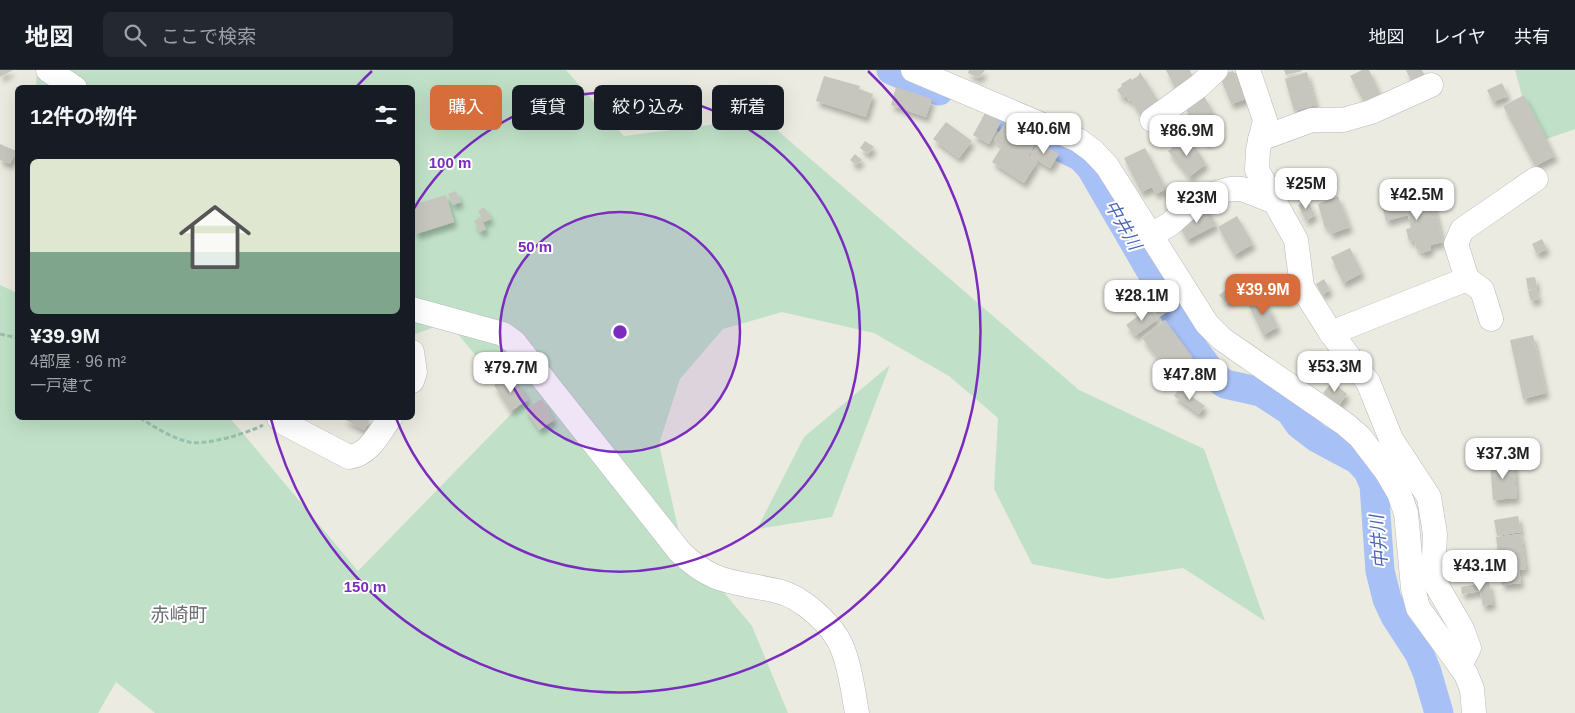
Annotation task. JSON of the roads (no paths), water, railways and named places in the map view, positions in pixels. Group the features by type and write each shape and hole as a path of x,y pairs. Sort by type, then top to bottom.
{"street":[{"path":"48,70 71,85"},
{"path":"913,70 1078,140 1107,166 1207,324 1222,339 1345,424 1360,437 1386,471 1399,493 1406,513 1413,588 1418,608 1460,666 1472,689 1474,713"},
{"path":"1152,120 1199,86 1216,70"},
{"path":"1248,70 1265,120 1260,139 1257,170 1296,240 1302,287 1331,334 1368,382 1391,439 1429,497 1434,534 1433,579 1462,629 1470,648 1460,666"},
{"path":"1260,139 1312,120 1343,120 1371,112 1431,86"},
{"path":"1491,320 1482,290 1466,279 1456,244 1462,230 1536,179"},
{"path":"1151,235 1170,224 1199,198 1230,189 1242,189 1273,201"},
{"path":"1331,334 1466,279"},
{"path":"415,310 503,334 514,342 674,545 696,568 722,580 779,591 804,603 826,624 843,648 858,713"},
{"path":"276,420 349,457 358,456 366,451 389,420"}],"waterway":[{"name":"中井川","path":"891,70 939,91"},
{"name":"中井川","path":"1008,121 1081,157 1091,168 1167,299 1191,345 1214,376 1225,384 1261,392 1290,411 1299,424 1317,438 1358,460 1368,471 1374,485 1380,571 1387,599 1395,616 1419,653 1427,672 1439,713"}],"district":[{"name":"赤崎町","path":"179,614"}]}
